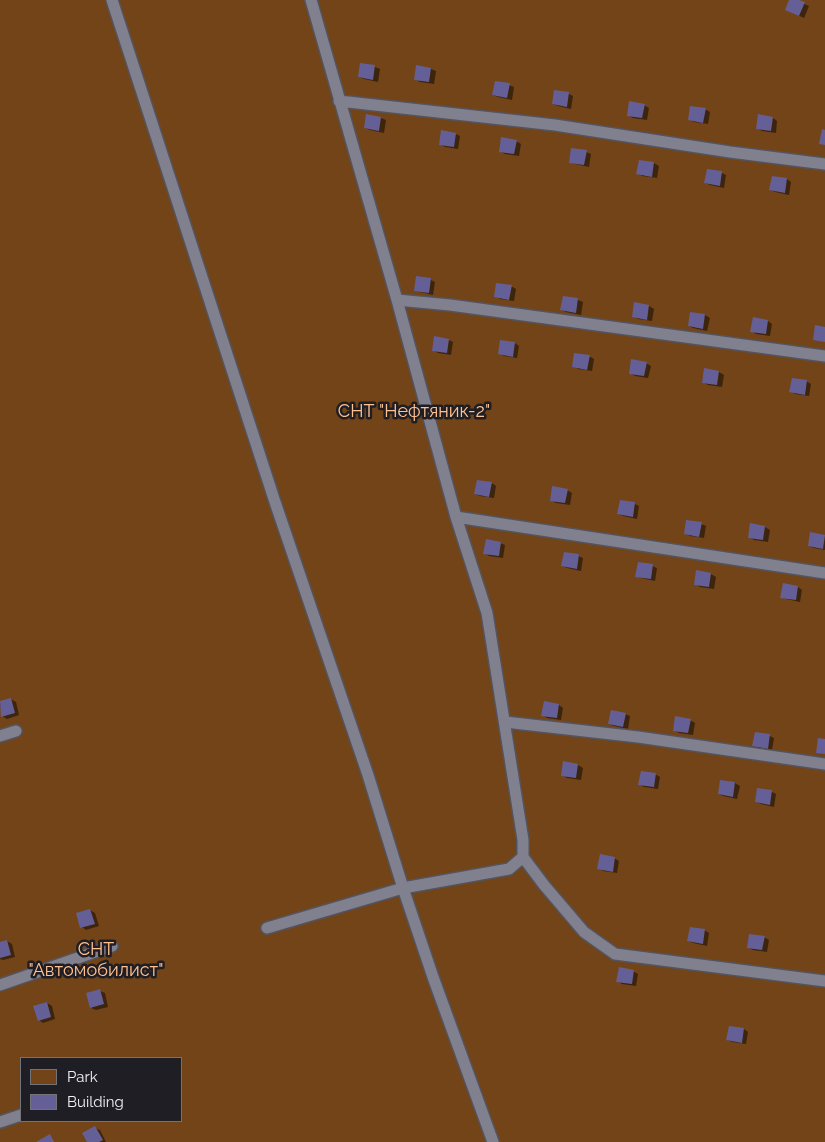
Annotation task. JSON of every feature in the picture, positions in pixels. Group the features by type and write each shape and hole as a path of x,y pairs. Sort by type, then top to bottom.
{"lane":[{"path":"112,0 275,502 368,775 403,888 493,1142"},
{"path":"311,0 397,300 456,516 487,613 523,840 523,857 584,932 615,954 825,981"},
{"path":"339,101 555,125 730,152 825,164"},
{"path":"397,300 469,307 825,356"},
{"path":"456,516 825,573"},
{"path":"505,722 638,737 825,764"},
{"path":"0,736 16,731"},
{"path":"267,928 403,888 509,869 523,857"},
{"path":"0,985 112,946"},
{"path":"0,1122 20,1115"}],"green space":[{"name":"СНТ \"Нефтяник-2\"","path":"0,0 825,0 825,1142 0,1142"}],"building":[{"path":"789,0 805,2 799,16 785,10"},
{"path":"360,63 375,65 373,80 358,77"},
{"path":"416,65 431,68 429,82 414,80"},
{"path":"495,81 510,83 507,98 492,95"},
{"path":"554,90 569,92 567,107 552,104"},
{"path":"629,101 645,104 642,118 627,116"},
{"path":"690,106 706,108 703,123 688,120"},
{"path":"366,114 381,117 379,131 364,128"},
{"path":"758,114 773,117 771,131 756,129"},
{"path":"822,129 825,130 825,145 819,144"},
{"path":"441,130 456,133 454,147 439,145"},
{"path":"501,137 517,140 514,154 499,152"},
{"path":"571,148 587,150 584,165 569,163"},
{"path":"639,160 654,162 652,177 636,174"},
{"path":"707,169 722,171 720,186 704,183"},
{"path":"772,176 787,178 785,193 769,190"},
{"path":"416,276 431,278 429,293 414,291"},
{"path":"496,283 512,285 509,300 494,297"},
{"path":"563,296 578,298 576,313 560,310"},
{"path":"634,302 649,305 647,320 632,317"},
{"path":"690,312 705,314 703,329 688,326"},
{"path":"753,317 768,320 766,334 750,332"},
{"path":"815,325 825,327 825,342 813,340"},
{"path":"434,336 449,339 447,353 432,351"},
{"path":"500,340 515,342 513,357 498,354"},
{"path":"574,353 590,355 587,370 572,367"},
{"path":"631,359 647,362 644,376 629,374"},
{"path":"704,368 719,371 717,385 702,383"},
{"path":"792,378 807,380 805,395 789,392"},
{"path":"477,480 492,482 489,497 474,494"},
{"path":"552,486 568,489 565,503 550,501"},
{"path":"620,500 635,502 633,517 617,514"},
{"path":"686,520 702,522 699,537 684,534"},
{"path":"750,523 765,526 763,540 748,538"},
{"path":"810,532 825,535 823,549 808,546"},
{"path":"486,539 501,542 499,556 483,554"},
{"path":"564,552 579,554 577,569 561,566"},
{"path":"638,562 653,564 651,579 635,577"},
{"path":"696,570 711,573 709,587 694,585"},
{"path":"783,583 798,586 796,600 780,598"},
{"path":"11,698 15,713 1,717 0,701"},
{"path":"544,701 559,704 557,718 541,716"},
{"path":"611,710 626,713 623,727 608,724"},
{"path":"675,716 691,719 688,733 673,731"},
{"path":"755,732 770,734 768,749 752,746"},
{"path":"818,738 825,739 825,754 816,753"},
{"path":"563,761 578,764 576,778 561,776"},
{"path":"641,771 656,773 654,787 638,785"},
{"path":"720,780 735,782 733,797 718,794"},
{"path":"757,788 772,790 770,805 755,802"},
{"path":"600,854 615,857 613,872 597,869"},
{"path":"90,909 95,924 80,928 76,913"},
{"path":"690,927 705,929 703,944 687,941"},
{"path":"749,934 765,936 762,950 747,948"},
{"path":"7,940 11,955 0,958 0,942"},
{"path":"619,967 634,970 632,984 616,982"},
{"path":"100,989 104,1004 90,1008 86,993"},
{"path":"47,1002 51,1017 38,1021 33,1006"},
{"path":"729,1026 744,1028 742,1043 726,1040"},
{"path":"95,1126 103,1140 87,1142 82,1133"},
{"path":"50,1134 54,1142 36,1142"}],"park label":[{"name":"СНТ \"Автомобилист\"","path":"96,960"}]}
